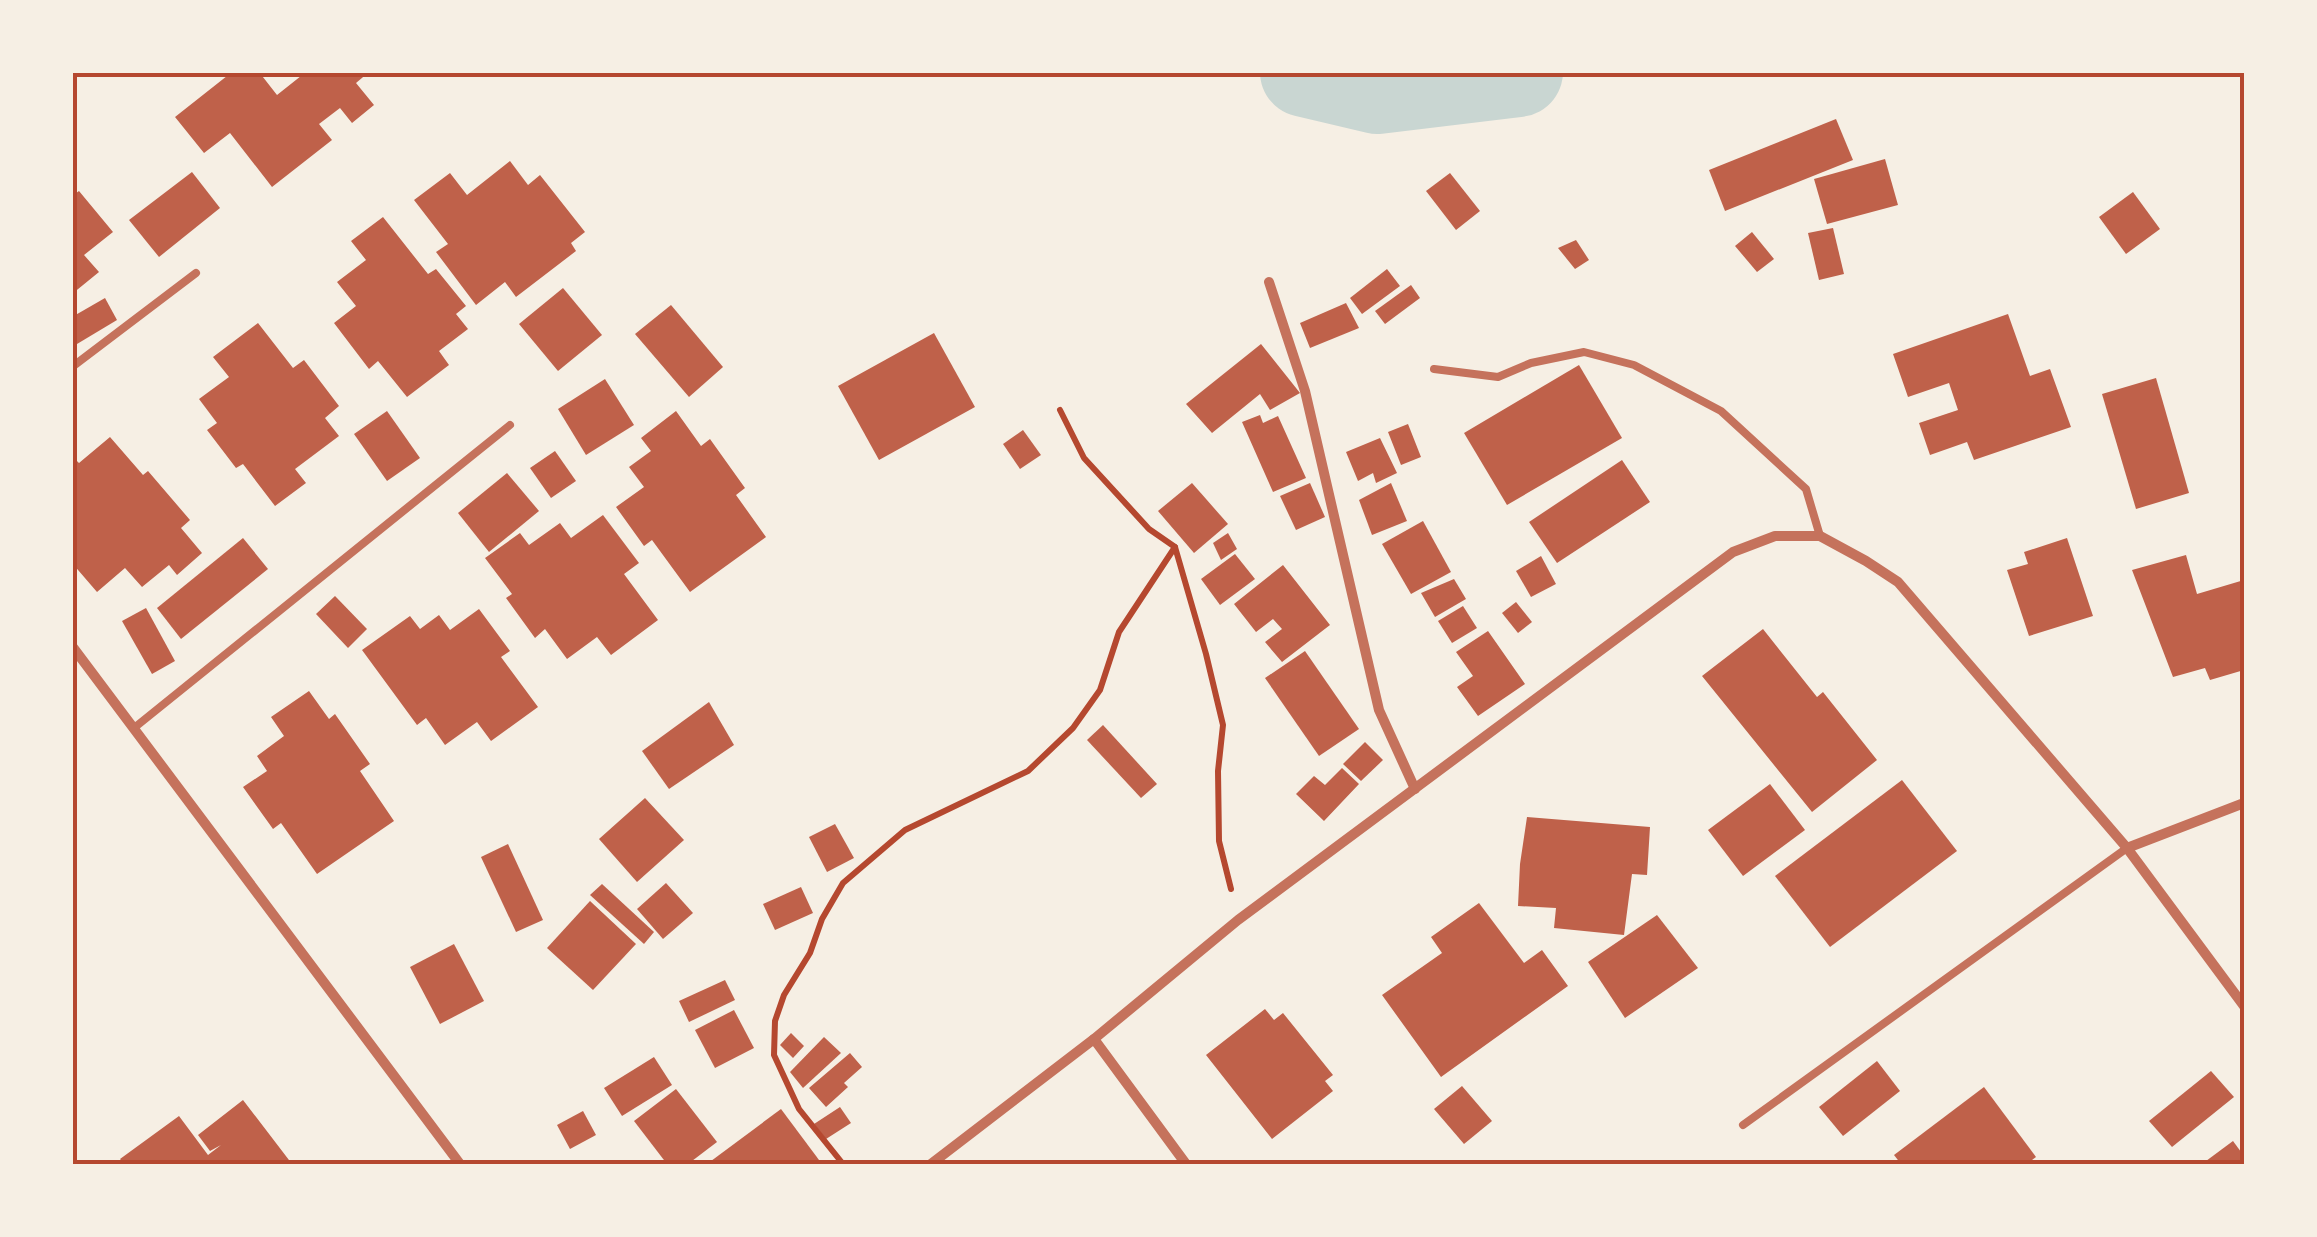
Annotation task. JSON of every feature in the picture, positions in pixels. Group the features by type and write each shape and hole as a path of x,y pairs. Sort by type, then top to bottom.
{"street":[{"path":"1269,282 1305,391 1378,710 1414,789"},
{"path":"931,1164 1094,1039 1238,920 1414,789 1733,552 1775,536 1820,536 1898,582 2126,848 2244,1006"},
{"path":"72,646 460,1164"},
{"path":"2126,848 2244,803"},
{"path":"1094,1039 1186,1164"}],"lane":[{"path":"72,367 196,274"},
{"path":"1434,368 1498,377 1531,363 1584,352 1634,365 1720,411 1778,463 1806,489 1820,536"},
{"path":"134,728 510,425"},
{"path":"1743,1125 2126,848"}],"path":[{"path":"1060,410 1084,458 1149,530 1175,548 1223,725 1218,770 1220,841 1238,920"},
{"path":"842,1164 799,1108 774,1055 775,1021 784,994 810,953 822,919 843,883 905,830 1028,770 1074,728 1100,690 1118,632 1175,548"}],"building":[{"path":"232,72 259,72 277,95 306,72 369,72 356,83 374,105 352,123 340,108 319,124 332,140 272,187 230,133 204,153 175,117"},
{"path":"1836,119 1853,160 1725,211 1709,170"},
{"path":"1885,159 1898,205 1827,224 1814,179"},
{"path":"510,161 528,185 540,175 585,232 571,243 576,251 516,297 505,282 476,305 436,252 448,244 414,200 450,173 467,195"},
{"path":"192,172 220,208 159,257 129,220"},
{"path":"1450,173 1480,211 1456,230 1426,191"},
{"path":"79,191 113,232 84,255 99,272 72,294 72,196"},
{"path":"2133,192 2160,229 2126,254 2099,217"},
{"path":"383,217 428,274 436,269 466,306 456,314 468,329 439,351 449,365 407,397 378,361 369,369 334,323 356,306 337,282 366,260 351,241"},
{"path":"1833,228 1844,274 1819,280 1808,233"},
{"path":"1752,232 1774,259 1757,272 1735,246"},
{"path":"1576,240 1589,260 1575,269 1558,248"},
{"path":"1387,269 1400,286 1362,314 1350,298"},
{"path":"1411,285 1420,298 1385,324 1375,311"},
{"path":"563,288 602,335 558,371 519,324"},
{"path":"105,298 117,320 72,347 72,317"},
{"path":"1346,303 1359,328 1310,348 1300,323"},
{"path":"671,305 723,367 689,397 635,334"},
{"path":"2008,314 2030,376 2050,369 2071,427 1974,460 1967,442 1930,455 1919,423 1958,410 1949,383 1908,397 1893,354"},
{"path":"258,323 293,368 304,360 339,406 325,418 339,436 295,469 306,483 275,506 243,464 236,468 207,430 217,423 199,399 229,377 213,357"},
{"path":"934,333 975,407 879,460 838,386"},
{"path":"1261,344 1300,393 1270,410 1260,394 1212,433 1186,404"},
{"path":"1579,365 1622,438 1507,505 1464,433"},
{"path":"2156,378 2189,493 2136,509 2102,394"},
{"path":"605,379 634,425 586,455 558,409"},
{"path":"387,411 420,458 387,481 354,434"},
{"path":"676,411 701,446 710,439 745,488 736,495 766,537 690,592 652,540 644,546 616,507 644,487 629,467 651,451 641,438"},
{"path":"1260,415 1263,423 1278,416 1306,478 1273,492 1242,422"},
{"path":"1408,424 1421,457 1401,465 1388,432"},
{"path":"1023,430 1041,455 1020,469 1003,444"},
{"path":"110,437 143,475 148,471 190,520 181,528 202,553 177,575 169,565 142,587 125,568 97,592 72,563 72,456 79,463"},
{"path":"1380,438 1397,473 1376,483 1373,473 1358,481 1346,452"},
{"path":"555,451 576,481 551,498 530,468"},
{"path":"1622,460 1650,502 1557,563 1529,522"},
{"path":"507,473 539,511 489,552 458,513"},
{"path":"1192,483 1228,524 1194,553 1158,511"},
{"path":"1310,483 1325,517 1296,530 1280,496"},
{"path":"1391,483 1407,521 1372,535 1359,500"},
{"path":"603,515 639,563 624,574 658,620 611,655 597,637 567,659 545,629 535,638 506,598 512,594 485,558 520,533 529,545 560,523 571,538"},
{"path":"1423,521 1451,572 1411,594 1382,544"},
{"path":"1228,533 1237,549 1221,560 1213,543"},
{"path":"243,538 268,569 181,639 157,608"},
{"path":"2067,538 2093,616 2029,636 2007,570 2028,564 2024,552"},
{"path":"1235,554 1255,579 1220,605 1201,579"},
{"path":"2186,555 2197,594 2244,580 2244,670 2210,680 2205,668 2173,677 2132,570"},
{"path":"1541,556 1556,584 1531,597 1516,571"},
{"path":"1283,565 1330,625 1282,662 1265,642 1282,629 1273,619 1256,632 1234,604"},
{"path":"1454,579 1466,599 1435,617 1421,593"},
{"path":"335,596 367,629 348,648 316,614"},
{"path":"1516,602 1532,622 1518,633 1502,613"},
{"path":"1463,606 1477,628 1452,643 1438,621"},
{"path":"146,608 175,661 152,674 122,621"},
{"path":"479,609 510,651 501,657 538,707 491,741 477,722 445,745 426,718 417,725 362,650 410,616 420,629 439,615 450,630"},
{"path":"1763,629 1817,697 1823,692 1877,760 1812,812 1702,676"},
{"path":"1488,631 1525,684 1478,716 1457,687 1473,676 1456,652"},
{"path":"1305,651 1359,729 1319,756 1265,678"},
{"path":"309,691 329,719 335,714 370,764 360,771 394,821 317,874 281,823 273,829 243,787 267,771 257,756 284,736 271,717"},
{"path":"709,702 734,745 669,789 642,751"},
{"path":"1103,725 1157,784 1141,798 1087,740"},
{"path":"1365,742 1383,760 1361,781 1343,764"},
{"path":"1342,768 1359,784 1324,821 1296,794 1314,776 1325,785"},
{"path":"1902,780 1957,851 1830,947 1775,876"},
{"path":"1770,784 1805,830 1743,876 1708,830"},
{"path":"645,798 684,840 637,882 599,839"},
{"path":"1527,817 1650,827 1647,875 1632,874 1624,935 1554,928 1556,908 1518,906"},
{"path":"835,824 854,858 827,872 809,837"},
{"path":"508,844 543,920 516,932 481,857"},
{"path":"666,883 693,913 663,939 637,909"},
{"path":"602,884 654,932 644,944 590,895"},
{"path":"801,887 813,913 775,930 763,904"},
{"path":"590,901 636,944 593,990 547,948"},
{"path":"1479,903 1524,963 1542,950 1568,986 1441,1077 1382,995 1442,953 1431,937"},
{"path":"1657,915 1698,968 1625,1018 1588,962"},
{"path":"454,944 484,1001 440,1024 410,967"},
{"path":"725,980 735,1000 689,1022 679,1001"},
{"path":"1265,1009 1274,1020 1283,1013 1333,1075 1325,1081 1333,1091 1272,1139 1206,1055"},
{"path":"734,1010 754,1048 715,1068 695,1030"},
{"path":"791,1033 804,1046 793,1058 780,1045"},
{"path":"824,1037 841,1053 803,1088 790,1072"},
{"path":"850,1053 862,1067 826,1107 809,1088"},
{"path":"654,1057 672,1085 622,1116 604,1088"},
{"path":"1877,1061 1900,1091 1843,1136 1819,1107"},
{"path":"2211,1071 2234,1097 2172,1147 2149,1121"},
{"path":"1462,1086 1492,1121 1464,1144 1434,1109"},
{"path":"1984,1087 2036,1157 2027,1164 1901,1164 1894,1155"},
{"path":"676,1089 717,1142 688,1164 667,1164 634,1121"},
{"path":"243,1100 292,1164 124,1164 120,1159 179,1116 208,1155 221,1145 210,1151 198,1135"},
{"path":"840,1107 851,1123 826,1139 814,1124"},
{"path":"781,1109 822,1164 707,1164"},
{"path":"583,1111 596,1135 570,1149 557,1125"},
{"path":"2233,1141 2244,1156 2244,1164 2202,1164"}],"waterway":[{"path":"1305,72 1377,89 1518,72"}]}
